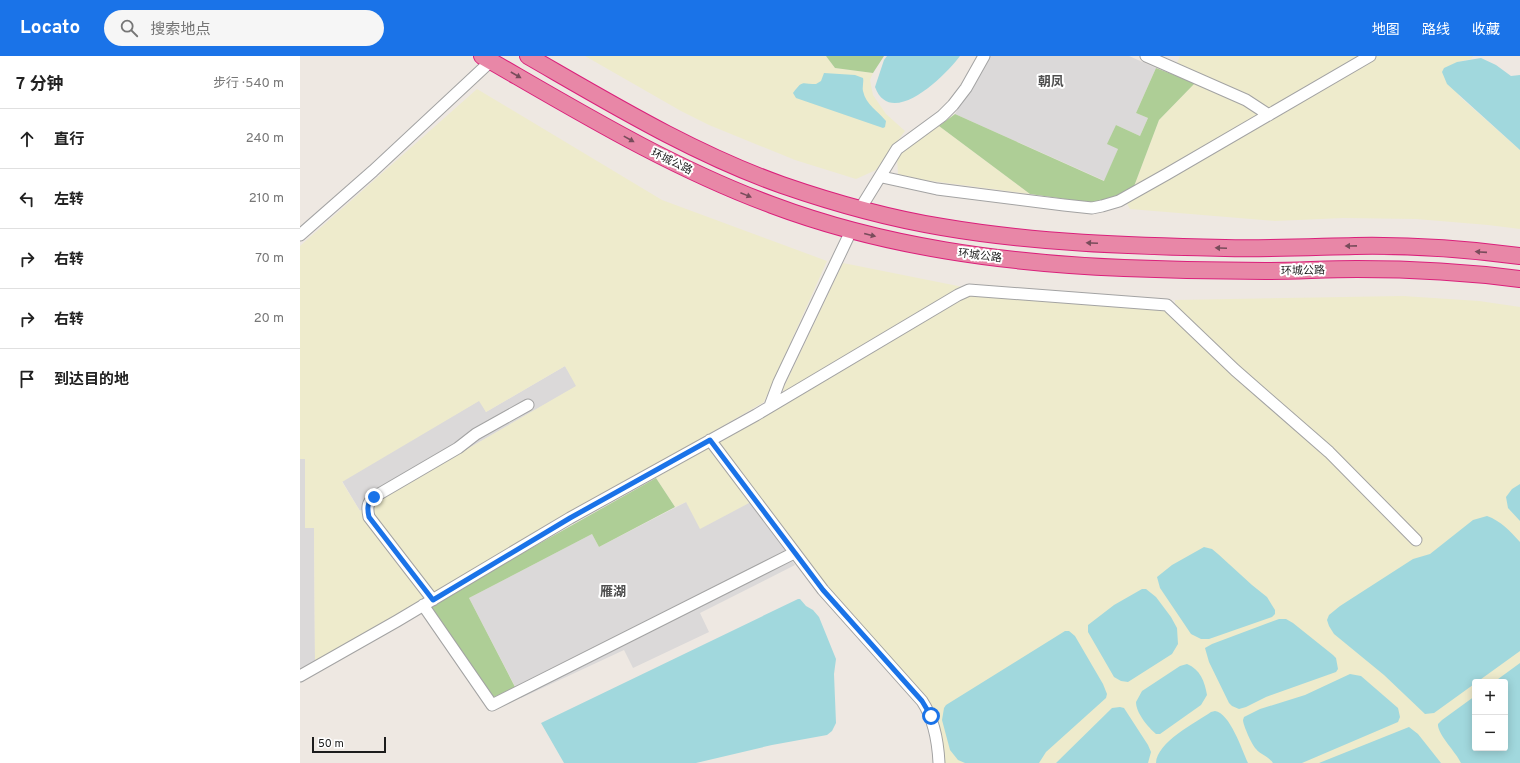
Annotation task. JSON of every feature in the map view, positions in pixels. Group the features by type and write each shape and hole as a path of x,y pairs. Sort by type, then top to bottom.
{"highway":[{"name":"环城公路","path":"528,56 645,122 693,147 744,170 781,184 860,209 940,227 989,234 1068,241 1228,248 1357,246 1408,247 1520,256"},
{"name":"环城公路","path":"486,59 683,168 735,191 773,206 851,231 936,250 1067,265 1227,271 1358,269 1407,270 1520,279"}],"street":[{"path":"860,209 882,177 888,162 900,146 942,116 953,105 966,88 984,56"},
{"path":"1146,56 1246,100 1269,115"},
{"path":"882,177 937,188 1064,205 1097,207 1119,201 1370,56"},
{"path":"300,235 378,166 486,59"},
{"path":"770,406 779,382 851,231"},
{"path":"300,676 570,518 770,406 958,295 969,290 1167,305 1235,370 1329,452 1416,540"},
{"path":"528,405 476,434 458,448 374,497 369,502 367,511 369,517 428,602 492,705 794,553"},
{"path":"710,440 823,590 922,701 933,722 939,763"}],"shaded area":[{"path":"585,56 826,56 835,68 873,73 870,80 873,95 886,114 905,131 876,170 856,179 795,160 709,125 681,111"},
{"path":"988,56 1129,56 1156,68 1136,113 1148,118 1140,136 1116,125 1118,149 1105,181 955,114"},
{"path":"1180,56 1361,56 1133,189 1159,120 1195,83 1200,73 1177,63"},
{"path":"1375,56 1473,56 1471,59 1457,62 1459,96 1520,150 1520,229 1416,219 1343,218 1275,221 1130,209 1126,202"},
{"path":"477,89 662,200 827,261 764,402 315,663 314,528 305,528 305,459 300,459 300,246","holes":["565,366 576,386 360,511 342,482 479,401 486,412"]},
{"path":"939,126 1030,194 924,180 898,174 897,158 900,152"},
{"path":"843,263 963,287 964,293 1161,310 1175,308 1175,300 1403,296 1479,301 1520,307 1520,763 942,763 936,717 930,702 826,589 717,444 787,402 783,389"},
{"path":"565,366 577,386 360,511 342,481 480,400 486,412"},
{"path":"710,446 751,502 700,529 686,502 675,507 656,478"},
{"path":"300,459 305,459 305,527 314,528 315,663 300,671"},
{"path":"686,502 751,502 795,565 700,613 709,632 633,668 624,650 521,698 469,598 592,534 599,547"}],"green space":[{"path":"826,56 884,56 873,73 835,68"},
{"path":"1156,68 1195,83 1159,120 1133,189 1121,195 1093,203 1030,194 939,126 955,114 1104,181 1118,149 1107,144 1116,125 1140,136 1148,118 1136,113"},
{"path":"656,478 675,507 599,547 592,534 469,598 515,687 492,698 430,605"}],"water":[{"path":"887,56 960,56 943,75 918,95 905,101 893,103 883,99 875,87 884,60"},
{"path":"1481,58 1496,65 1511,76 1520,75 1520,150 1447,84 1442,72 1444,68 1457,62"},
{"path":"824,73 855,75 863,78 863,89 865,96 869,104 886,121 885,127 883,128 796,98 793,93 801,84 816,84 821,81"},
{"path":"1520,484 1520,521 1508,508 1506,497 1512,489"},
{"path":"1487,516 1492,518 1509,530 1520,542 1520,651 1481,679 1472,679 1472,686 1434,713 1425,714 1384,675 1334,634 1327,620 1329,615 1340,606 1413,559 1430,554 1473,520"},
{"path":"1204,547 1212,549 1267,597 1275,610 1275,614 1272,617 1209,639 1201,639 1191,634 1160,588 1157,577 1172,565"},
{"path":"1142,589 1146,589 1156,597 1171,617 1177,628 1178,644 1172,654 1128,682 1121,681 1114,677 1088,632 1088,625 1114,605"},
{"path":"798,599 813,610 819,617 836,659 834,674 836,723 832,731 827,735 772,745 696,763 564,763 541,723"},
{"path":"1279,619 1286,619 1293,623 1333,655 1336,658 1338,669 1336,672 1266,697 1246,707 1239,709 1232,706 1229,703 1209,662 1205,648"},
{"path":"1065,631 1069,631 1075,636 1103,684 1107,694 1106,698 1046,752 1039,763 965,763 958,760 950,750 942,720 946,705"},
{"path":"1520,663 1520,763 1461,763 1440,733 1438,724 1472,698 1472,751 1508,751 1508,679 1498,679"},
{"path":"1187,664 1192,666 1201,676 1207,695 1201,705 1160,734 1156,734 1146,724 1140,715 1136,702 1142,691 1180,666"},
{"path":"1350,674 1361,676 1398,708 1400,717 1398,722 1302,763 1273,763 1269,758 1254,747 1244,726 1244,717 1260,709 1305,695"},
{"path":"1112,708 1124,708 1148,745 1151,752 1148,763 1056,763"},
{"path":"1215,711 1226,718 1239,741 1248,763 1156,763 1158,755 1170,741 1187,727"},
{"path":"1409,727 1418,734 1441,763 1319,763"}],"district":[{"name":"朝凤","path":"1051,81"},
{"name":"雁湖","path":"613,591"}],"route":[{"path":"374,497 369,502 367,511 369,517 433,600 570,518 710,440 823,590 922,701 931,716"}]}
